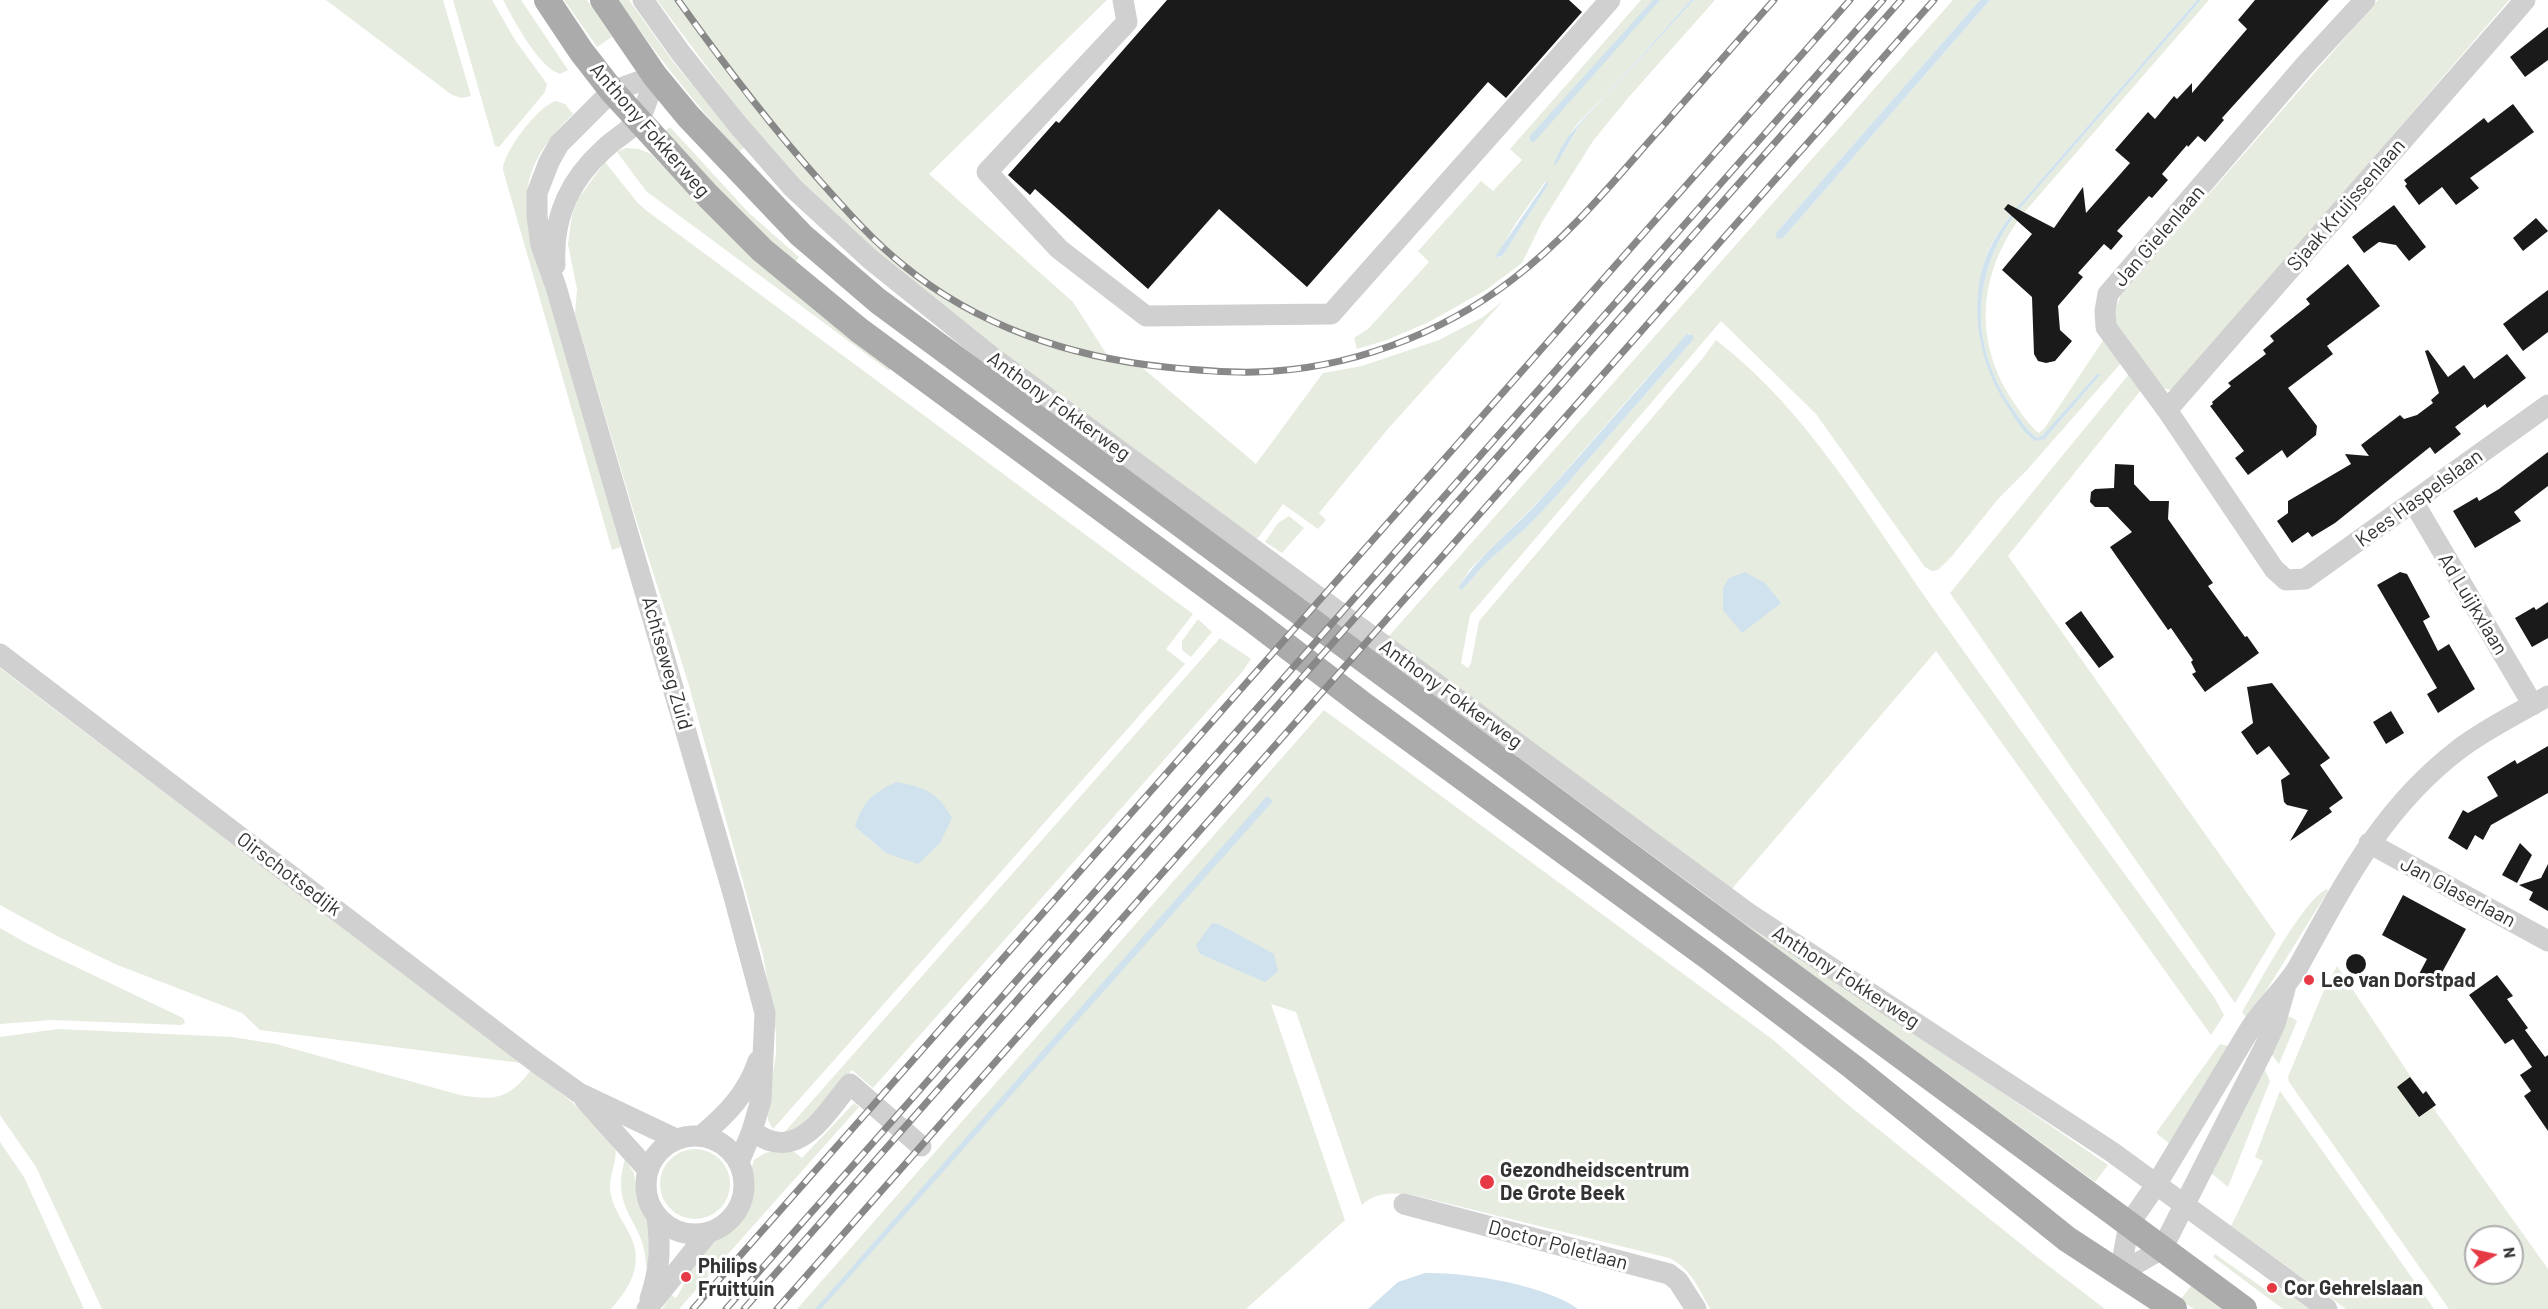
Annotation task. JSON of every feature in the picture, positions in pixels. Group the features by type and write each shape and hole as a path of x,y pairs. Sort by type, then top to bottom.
{"main road":[{"name":"Anthony Fokkerweg","path":"547,0 581,51 638,122 743,233 859,330 1254,621 1365,706 1711,959 1853,1067 2067,1239 2174,1309"},
{"name":"Anthony Fokkerweg","path":"603,0 655,76 688,116 801,235 878,301 2098,1199 2162,1250 2244,1309"}],"street":[{"name":"Anthony Fokkerweg","path":"643,0 680,52 738,125 793,188 870,259 992,357 1748,914 2112,1152 2327,1309"},
{"path":"1123,0 1127,22 987,172 1059,249 1146,316 1331,314 1610,0"},
{"name":"Jan Gielenlaan","path":"2286,580 2274,569 2166,410 2106,327 2105,310 2108,294 2365,0"},
{"name":"Sjaak Kruijssenlaan","path":"2166,410 2525,0"},
{"name":"Achtseweg Zuid","path":"655,76 612,91 582,118 559,144 537,193 537,216 541,246 556,286 749,947 765,1013 761,1100 752,1131 739,1162"},
{"path":"638,122 655,76"},
{"name":"Achtseweg Zuid","path":"556,286 554,237 568,191 593,159 638,122"},
{"name":"Kees Haspelslaan","path":"2286,580 2305,579 2548,405"},
{"name":"Ad Luijkxlaan","path":"2414,503 2540,700"},
{"name":"Oirschotsedijk","path":"0,654 579,1093 648,1170"},
{"path":"2120,1273 2162,1250 2272,1032 2284,989 2369,843 2407,794 2459,749 2540,700"},
{"name":"Jan Glaserlaan","path":"2369,843 2548,940"},
{"path":"2120,1273 2129,1224 2156,1185 2250,1029 2262,1011 2284,989"},
{"name":"Achtseweg Zuid","path":"701,1136 729,1112 753,1077 764,1042"},
{"path":"752,1131 774,1142 798,1140 812,1129 850,1084 921,1146"},
{"name":"Oirschotsedijk","path":"579,1093 676,1139"},
{"path":"647,1309 708,1233 727,1222 740,1205 744,1184 739,1162 717,1140 701,1136 676,1139 658,1151 648,1170 645,1186 649,1203 657,1217 668,1226 680,1232 708,1233"},
{"name":"Doctor Poletlaan","path":"1404,1204 1669,1274 1678,1281 1696,1309"},
{"path":"647,1309 657,1275 661,1246 657,1217"}],"shaded area":[{"path":"326,0 443,0 471,96 462,98 452,95"},
{"path":"453,0 492,0 515,40 547,84 545,92 499,147 495,146"},
{"path":"503,0 521,0 568,70 560,74 543,62 527,42"},
{"path":"564,0 587,0 612,37 597,47"},
{"path":"618,0 629,0 674,63 745,147 739,152 676,78"},
{"path":"657,0 1107,0 929,174 1073,302 1109,358 1138,364 1256,464 1323,373 1362,366 1439,340 1483,317 1503,301 1387,430 1319,513 1326,520 1318,529 1283,504 1258,538 1253,539 926,297 799,183 762,141"},
{"path":"1641,0 1691,0 1579,122 1572,131 1561,157 1580,124 1694,0 1715,0 1593,141 1542,222 1522,263 1486,290 1429,322 1387,340 1357,349 1354,338 1368,329 1429,262 1418,251 1481,181 1493,191 1522,160 1510,149","holes":["1545,182 1548,185 1503,255 1496,257 1516,223"]},
{"path":"1953,0 1980,0 1776,233 1783,238 1990,0 2197,0 2014,211 1996,236 1986,256 1978,301 1981,339 1992,376 2015,418 2028,435 2036,441 2049,434 2101,374 2097,374 2042,437 2037,438 2029,431 1997,382 1988,358 1981,309 1984,284 1991,260 2001,236 2016,213 2201,0 2209,0 2022,215 1996,261 1989,284 1986,308 1987,333 1992,357 2001,380 2015,404 2039,433 2044,429 2104,339 2121,363 2027,470 1999,498 1938,570 1932,571 1925,567 1816,414 1721,321 1470,615 1461,663 1468,668 1471,663 1479,621 1716,340 1781,400 1810,434 1864,507 1974,666 2214,997 2224,1015 2211,1035 1936,651 1731,890 1388,637","holes":["1689,333 1693,340 1551,502 1526,528 1487,562 1462,590 1458,588 1470,569 1543,497"]},
{"path":"2378,0 2509,0 2173,391 2159,387 2116,325 2115,311 2121,295"},
{"path":"556,101 565,104 573,114 542,150 532,171 527,194 621,547 612,550 503,170 509,152 523,130 541,111"},
{"path":"670,127 749,213 799,257 795,263 762,235 664,132"},
{"path":"626,148 639,149 651,154 691,195 892,366 889,371 646,191 617,152"},
{"path":"605,162 647,211 1193,614 1166,649 1185,664 773,1129 768,1120 767,1110 776,1054 776,1033 763,955 688,682 634,513 575,314 577,289 568,244 572,215 578,199","holes":["920,787 886,853 855,827"]},
{"path":"2130,373 2141,390 2008,556 2276,934 2235,1003 1950,593"},
{"path":"1289,516 1304,528 1282,553 1265,542 1278,523"},
{"path":"1198,619 1212,632 1191,657 1182,650 1182,641"},
{"path":"1220,638 1251,659 1243,671 873,1088 852,1070 800,1129 782,1135"},
{"path":"0,668 521,1063 260,1030 242,1013 115,964 0,905"},
{"path":"1324,710 1772,1039 1852,1108 2105,1309 1710,1309 1689,1273 1669,1258 1409,1194 1378,1196 1362,1205 1296,1012 1271,1004 1345,1220 1246,1309 797,1309","holes":["1219,924 1236,934 1215,960 1200,954"]},
{"path":"2327,889 2328,891 2248,1020 2242,1012 2282,944 2306,909 2317,896"},
{"path":"1718,898 2108,1165 2095,1182 1714,902"},
{"path":"0,928 28,944 183,1018 185,1023 181,1025 52,1020 0,1024"},
{"path":"2337,966 2409,1074 2517,1225 2464,1225 2464,1285 2524,1285 2524,1235 2548,1269 2548,1309 2449,1309 2289,1082 2288,1077 2324,990"},
{"path":"2289,1016 2297,1021 2279,1064 2270,1052"},
{"path":"58,1029 232,1037 276,1044 460,1095 483,1098 500,1096 508,1092 516,1087 531,1070 572,1102 615,1146 610,1182 611,1195 633,1242 636,1261 632,1278 611,1309 102,1309 36,1167 0,1115 0,1037"},
{"path":"2220,1044 2231,1047 2171,1145 2156,1133"},
{"path":"2263,1066 2270,1081 2228,1187 2211,1173"},
{"path":"2280,1091 2434,1309 2346,1309 2231,1226 2263,1161 2255,1157"},
{"path":"854,1103 859,1107 679,1309 662,1309 671,1295 676,1298 689,1276 685,1273 702,1252 738,1223 746,1213 751,1200 754,1160 765,1153 788,1147 802,1158"},
{"path":"0,1142 24,1177 84,1309 0,1309"},
{"path":"702,1149 715,1155 724,1164 728,1170 730,1184 728,1198 720,1209 709,1217 688,1219 670,1209 662,1198 660,1177 670,1159 681,1151"},
{"path":"625,1159 634,1173 638,1199 651,1228 650,1268 646,1267 641,1239 625,1205 622,1192 621,1177"},
{"path":"2215,1254 2273,1295 2279,1288 2309,1309 2283,1309 2213,1257"},
{"path":"2192,1285 2225,1309 2194,1309 2180,1300"}],"water":[{"path":"1653,0 1660,0 1534,142 1530,141 1530,136"},
{"path":"1691,0 1694,0 1580,124 1556,165 1554,164 1564,144 1577,126"},
{"path":"1980,0 1990,0 1783,238 1777,239 1776,233"},
{"path":"2197,0 2201,0 2016,213 2001,236 1991,260 1984,284 1981,309 1988,358 1997,382 2029,431 2037,438 2042,436 2097,374 2101,374 2045,439 2036,441 2023,430 2007,406 1990,373 1984,355 1977,300 1984,263 1997,236 2014,211"},
{"path":"1547,181 1548,185 1503,255 1497,258 1496,255"},
{"path":"1687,334 1693,335 1693,340 1551,502 1526,528 1487,562 1462,590 1458,588 1487,552 1542,498"},
{"path":"1745,572 1765,583 1781,603 1742,633 1723,610 1723,588 1729,578"},
{"path":"896,782 929,792 941,802 952,818 940,843 918,864 886,853 855,827 865,804 881,790"},
{"path":"1267,796 1273,801 821,1309 815,1309"},
{"path":"1212,923 1219,924 1274,954 1278,971 1265,982 1200,954 1196,945"},
{"path":"1425,1273 1462,1275 1505,1282 1546,1293 1578,1309 1368,1309 1398,1282"}],"building":[{"path":"1167,0 1569,0 1582,12 1506,98 1488,82 1307,287 1219,209 1148,289 1035,189 1030,195 1008,175 1056,121 1059,123"},
{"path":"2255,0 2329,0 2222,118 2224,120 2205,142 2198,136 2188,147 2187,145 2162,174 2168,180 2152,198 2149,196 2117,231 2123,236 2111,250 2104,244 2078,273 2083,277 2058,306 2060,330 2072,341 2055,361 2046,363 2038,361 2034,354 2032,297 2002,270 2032,234 2004,209 2008,204 2054,228 2083,187 2086,213 2130,163 2115,150 2148,112 2155,119 2174,96 2177,99 2192,83 2192,93 2247,29 2238,20"},
{"path":"2548,27 2548,60 2525,77 2510,57"},
{"path":"2513,104 2534,132 2470,178 2479,188 2456,205 2442,187 2419,205 2405,186 2407,184 2404,180 2484,118 2488,123"},
{"path":"2394,205 2426,247 2409,261 2396,245 2379,242 2364,253 2352,237"},
{"path":"2536,218 2548,231 2523,251 2513,238"},
{"path":"2348,264 2380,306 2327,346 2333,354 2288,388 2317,426 2316,435 2287,458 2282,450 2248,475 2235,458 2244,451 2210,406 2231,386 2228,383 2266,354 2263,350 2274,341 2270,336 2310,304 2306,299"},
{"path":"2548,290 2548,332 2523,351 2503,324"},
{"path":"2428,350 2448,377 2464,365 2474,379 2507,354 2526,378 2487,408 2485,404 2455,427 2461,434 2435,454 2430,447 2335,523 2312,537 2308,532 2292,543 2277,521 2288,513 2288,501 2351,464 2345,454 2369,456 2361,445 2400,415 2404,419 2417,415 2433,403 2431,400 2439,393 2425,351"},
{"path":"2548,452 2548,486 2514,512 2521,521 2475,548 2453,511 2477,497 2479,501 2499,489"},
{"path":"2115,464 2134,465 2134,484 2150,501 2169,501 2168,519 2213,583 2208,586 2259,653 2205,692 2192,674 2196,672 2191,662 2193,660 2171,628 2168,630 2110,547 2132,532 2108,507 2095,507 2090,502 2091,492 2095,489 2114,488"},
{"path":"2400,572 2407,574 2430,617 2423,621 2438,651 2449,644 2475,689 2438,713 2427,694 2437,688 2377,585"},
{"path":"2548,602 2548,638 2532,647 2515,618 2534,607 2536,610"},
{"path":"2081,611 2114,657 2099,668 2065,623"},
{"path":"2272,683 2330,758 2320,765 2343,798 2329,808 2332,812 2290,841 2308,810 2287,805 2284,802 2281,780 2290,774 2269,746 2257,755 2241,732 2253,723 2247,687"},
{"path":"2391,711 2404,733 2386,744 2373,722"},
{"path":"2548,746 2548,793 2491,825 2483,840 2475,835 2467,850 2448,838 2463,810 2468,813 2498,796 2487,777 2515,760 2517,764"},
{"path":"2520,843 2532,855 2517,883 2502,875"},
{"path":"2548,864 2548,911 2529,900 2533,892 2519,885 2541,878"},
{"path":"2403,895 2466,929 2435,985 2418,976 2427,959 2382,935"},
{"path":"2356,954 2363,957 2366,964 2363,971 2356,974 2349,971 2346,964 2349,957"},
{"path":"2497,975 2513,996 2507,999 2528,1028 2525,1030 2545,1057 2548,1055 2548,1131 2524,1096 2531,1091 2520,1075 2532,1067 2513,1039 2505,1044 2469,995"},
{"path":"2410,1077 2423,1094 2426,1091 2436,1105 2419,1117 2397,1087"}],"railway":[{"path":"678,0 746,92 820,181 881,245 903,265 932,286 993,321 1060,346 1130,362 1221,372 1289,370 1358,356 1424,333 1485,299 1549,249 1582,216 1774,0"},
{"path":"693,1309 1850,0"},
{"path":"726,1309 1883,0"},
{"path":"744,1309 1901,0"},
{"path":"777,1309 1934,0"}],"place":[{"name":"Leo van Dorstpad","path":"2309,980"},
{"name":"Gezondheidscentrum De Grote Beek","path":"1487,1182"},
{"name":"Philips Fruittuin","path":"686,1277"},
{"name":"Cor Gehrelslaan","path":"2272,1288"}]}
